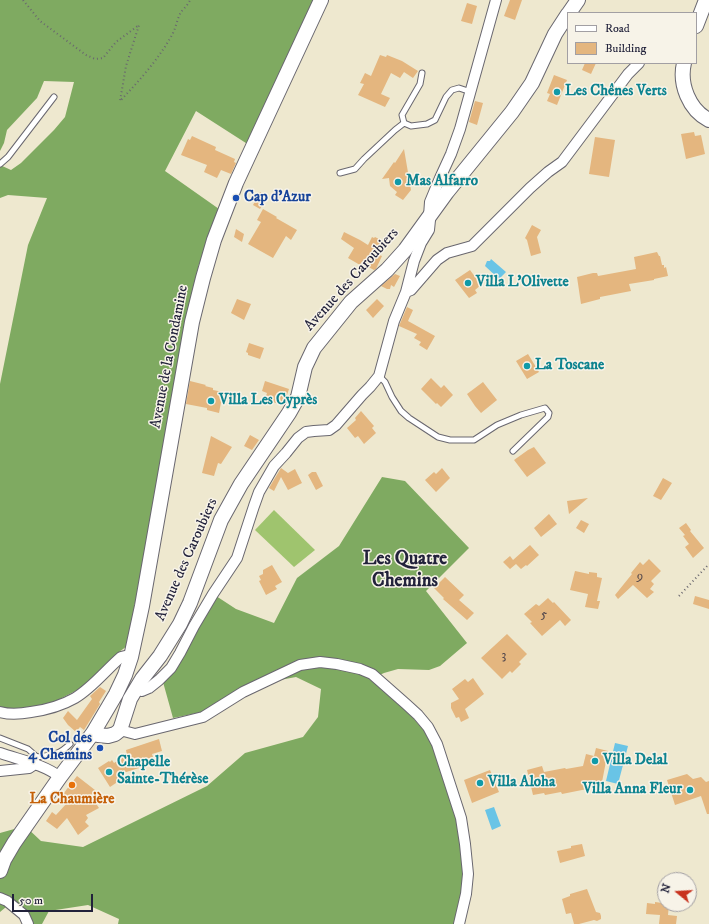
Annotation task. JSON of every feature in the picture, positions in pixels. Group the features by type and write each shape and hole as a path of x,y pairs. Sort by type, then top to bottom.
{"street":[{"name":"Avenue de la Condamine","path":"0,871 14,842 93,733 116,694 125,675 131,657 143,599 192,322 212,247 236,183 322,0"},
{"path":"136,689 142,691 149,688 159,680 177,658 194,626 236,558 259,492 274,466 298,438 306,432 329,430 336,425 379,376 394,321 406,292 414,261 421,242 429,230 430,202 460,129 496,0"},
{"name":"Avenue des Caroubiers","path":"569,12 578,0"},
{"path":"697,23 706,0"},
{"name":"Avenue des Caroubiers","path":"120,730 130,699 180,624 190,603 221,520 241,484 290,413 298,398 305,367 314,348 351,302 387,270 405,250 447,192 512,112 532,82 555,34 567,16"},
{"path":"406,292 411,290 437,260 447,253 472,246 530,188 562,162 628,74 639,64"},
{"path":"684,64 684,84 686,93 694,108 704,118 709,120"},
{"path":"0,712 18,714 56,706 75,698 91,686 121,657 131,657"},
{"path":"93,733 108,736 115,734 120,730 135,734 203,717 243,692 300,665 320,662 337,664 360,669 372,674 418,715 428,727 437,744 461,818 466,844 468,874 466,894 459,924"},
{"path":"0,753 36,761 60,777"},
{"path":"0,771 29,768 36,761"},
{"path":"0,898 7,901 24,915 28,924"}],"lane":[{"path":"404,123 402,116 420,84 422,73"},
{"path":"404,123 411,126 428,124 435,120 446,97 452,90 459,88 471,92"},
{"path":"0,164 8,157 54,97"},
{"path":"340,173 355,169 404,123"},
{"path":"379,376 385,382 401,411 409,418 438,436 450,440 474,440 498,425 521,415 545,408 549,412 548,418 513,451"},
{"path":"0,738 28,749 36,761 63,751 70,744"}],"path":[{"path":"23,0 40,21 86,55 95,59 103,58 116,42 139,25 126,66 120,102 142,78 159,55 172,34 181,12 188,5 190,0"},
{"path":"679,596 709,564"}],"green space":[{"path":"0,0 313,0 249,145 196,111 165,171 219,209 199,264 191,299 127,646 115,655 89,684 54,702 12,711 0,710 0,384 28,245 47,198 8,195 0,198 0,165 11,170 21,163 54,130 65,117 74,82 44,81 37,98 7,130 4,143 0,151"},
{"path":"382,477 405,481 469,548 426,591 467,643 440,666 429,670 398,669 371,679 406,710 429,736 448,787 461,839 464,877 455,924 118,924 119,919 88,905 49,911 42,924 28,924 6,907 0,912 0,833 25,826 41,841 83,847 207,786 245,753 303,737 318,717 321,689 296,677 242,687 202,712 173,718 163,682 213,594 236,609 274,623 297,578 339,546"},
{"path":"274,510 315,550 294,567 255,530"}],"water":[{"path":"491,259 506,272 499,279 485,266 487,261 490,261"},
{"path":"615,743 628,746 618,784 606,781"},
{"path":"494,807 501,826 492,830 485,810"}],"building":[{"path":"510,0 522,0 515,20 504,16"},
{"path":"467,3 477,6 472,24 461,21"},
{"path":"380,55 386,57 387,55 402,61 418,71 413,78 404,72 400,78 391,73 381,94 390,98 385,107 358,95 364,84 360,83 365,73 371,76"},
{"path":"585,64 596,64 591,74 582,70"},
{"name":"Les Chênes Verts","path":"554,75 567,80 557,105 547,101 550,94 547,93"},
{"path":"475,101 483,103 477,125 469,122"},
{"path":"694,132 695,136 701,135 705,154 686,159 681,134"},
{"path":"192,136 216,147 215,150 235,159 234,162 236,163 231,174 221,170 217,178 204,172 207,165 181,155 188,139 190,140"},
{"path":"595,137 615,140 609,177 589,174"},
{"name":"Mas Alfarro","path":"404,149 411,190 403,200 395,195 397,192 390,186 389,178 382,179"},
{"path":"260,192 268,196 260,209 253,205"},
{"path":"263,209 297,230 291,240 286,236 273,258 248,244 261,222 257,220"},
{"path":"532,225 541,230 537,237 541,253 531,256 527,240 525,238"},
{"path":"236,229 244,234 242,242 234,237"},
{"path":"344,232 368,245 372,237 383,241 377,254 382,256 376,269 374,270 361,263 360,265 348,258 354,248 341,239"},
{"path":"657,252 660,256 662,265 664,265 664,268 666,267 668,276 629,284 631,291 600,297 600,299 581,304 577,277 593,273 597,273 598,276 636,269 634,257"},
{"name":"Villa L'Olivette","path":"470,270 481,285 475,290 477,293 469,298 455,280"},
{"path":"395,274 400,276 394,287 391,285 390,289 387,289 381,286"},
{"path":"237,299 251,304 244,320 231,313"},
{"path":"377,299 384,306 373,318 366,310"},
{"path":"407,307 413,310 408,321 435,336 427,350 419,345 421,342 414,338 417,334 399,326"},
{"path":"249,343 264,348 260,359 248,355 246,352"},
{"name":"La Toscane","path":"528,354 539,372 527,379 516,361"},
{"path":"431,378 441,388 444,385 453,395 441,407 421,389"},
{"path":"190,381 206,385 205,386 213,388 213,390 223,392 219,413 207,410 207,408 186,404"},
{"path":"265,381 289,389 285,401 283,401 281,405 265,399 267,393 262,391"},
{"path":"483,382 497,400 481,413 467,394"},
{"path":"361,411 374,426 372,428 376,433 364,444 358,436 355,438 347,428 356,420 355,418"},
{"path":"250,435 259,440 252,450 244,446"},
{"path":"211,436 232,447 221,464 218,463 214,476 202,473"},
{"path":"534,447 546,463 527,477 514,460"},
{"path":"281,468 288,473 295,469 302,483 288,490 281,477 274,491 269,488"},
{"path":"442,468 450,478 436,492 425,480 434,472 436,474"},
{"path":"312,472 316,472 323,486 316,490 308,475"},
{"path":"663,478 672,483 661,500 653,496"},
{"path":"588,498 569,514 567,501"},
{"path":"549,514 557,524 541,537 534,528"},
{"path":"581,520 589,524 584,533 576,528"},
{"path":"686,523 691,530 690,531 704,548 693,558 685,547 689,544 683,536 685,535 679,528"},
{"path":"530,545 539,555 527,566 526,565 521,569 516,564 510,569 503,562 510,556 513,560"},
{"path":"649,559 661,571 651,581 654,584 650,589 654,592 647,598 633,585 618,599 615,595 632,574 631,573 640,562 643,565"},
{"path":"272,565 282,582 275,586 277,589 266,595 259,581 261,580 259,576 263,574 263,570"},
{"path":"575,571 589,574 589,572 597,573 597,577 602,578 597,601 600,601 598,609 585,607 588,594 570,590"},
{"path":"445,577 464,595 459,600 474,613 467,620 443,599 444,598 434,588"},
{"path":"695,596 709,600 709,609 693,604"},
{"path":"548,598 553,603 554,602 571,620 565,626 560,620 542,636 524,614 536,604 539,606"},
{"path":"507,634 527,654 519,662 521,664 512,673 510,671 502,679 481,658"},
{"path":"473,678 484,694 465,709 469,718 461,722 459,717 456,718 451,708 451,703 459,699 452,689 465,679 468,682"},
{"path":"100,687 106,691 99,702 100,704 84,730 80,727 76,732 63,718 68,711 77,720 92,699 90,696"},
{"path":"159,739 162,751 152,754 153,757 137,762 139,768 120,774 122,779 110,787 98,768 112,760 114,763 127,755 126,750"},
{"path":"596,748 608,751 602,782 586,785 587,789 562,794 561,792 545,795 544,793 533,795 527,770 542,766 544,772 583,766 586,754 594,756"},
{"name":"Villa Aloha","path":"490,770 499,792 472,803 464,780"},
{"name":"Villa Anna Fleur","path":"687,774 693,779 701,777 706,782 709,781 709,814 707,814 701,796 675,805 667,780"},
{"path":"77,776 95,790 91,796 99,808 86,815 88,818 85,822 89,826 78,835 67,818 57,829 46,821 52,812 56,815 67,803 60,798"},
{"path":"582,844 585,856 560,863 557,851"},
{"path":"587,889 596,912 600,913 601,919 597,921 594,920 574,924 571,913 566,914 562,899 570,896 570,894"},
{"path":"655,902 657,902 657,912 668,912 668,915 677,916 676,924 659,924 660,915 646,914 647,903 655,904"}],"place":[{"name":"Les Chênes Verts","path":"557,92"},
{"name":"Mas Alfarro","path":"398,182"},
{"name":"Cap d’Azur","path":"236,198"},
{"name":"Villa L'Olivette","path":"468,283"},
{"name":"La Toscane","path":"527,366"},
{"name":"Villa Les Cyprès","path":"211,401"},
{"name":"Col des 4 Chemins","path":"100,748"},
{"name":"Villa Delal","path":"595,761"},
{"name":"Chapelle Sainte-Thérèse","path":"109,772"},
{"name":"Villa Aloha","path":"480,783"},
{"name":"La Chaumière","path":"72,785"},
{"name":"Villa Anna Fleur","path":"690,790"}],"district":[{"name":"Les Quatre Chemins","path":"405,571"}]}
